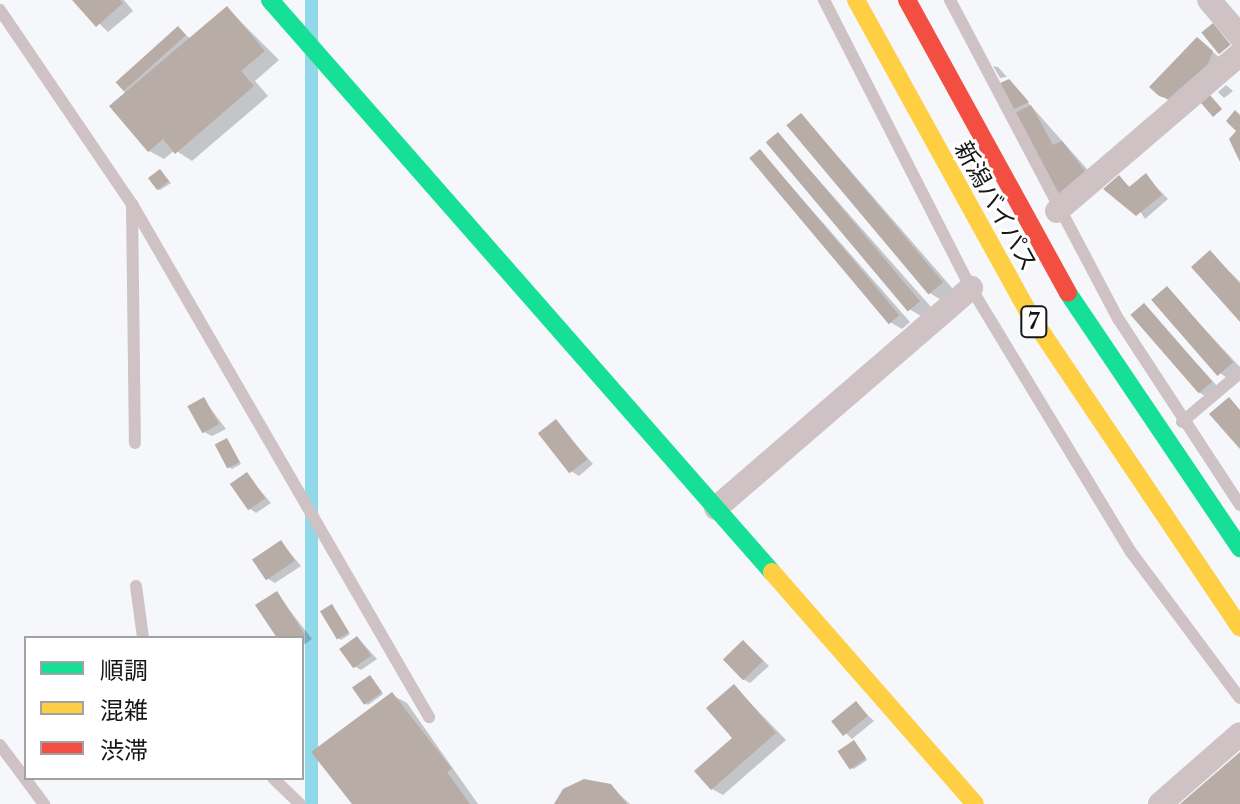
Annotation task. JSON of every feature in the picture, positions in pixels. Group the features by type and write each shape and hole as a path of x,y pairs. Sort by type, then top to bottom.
{"main road":[{"path":"270,0 975,804"},
{"name":"新潟バイパス","path":"856,0 1028,312 1240,627"},
{"name":"新潟バイパス","path":"907,0 1062,284 1240,548"}],"street":[{"path":"1209,0 1240,36"},
{"path":"1057,211 1240,54"},
{"path":"716,508 971,288"},
{"path":"1160,804 1240,734"}],"lane":[{"path":"824,0 971,288 1131,552 1240,698"},
{"path":"950,0 1057,211 1182,422 1240,505"},
{"path":"0,10 132,204 429,717"},
{"path":"132,204 135,443"},
{"path":"1182,422 1240,373"},
{"path":"136,586 143,636"},
{"path":"0,745 24,777"},
{"path":"26,780 44,804"},
{"path":"275,780 300,804"}],"water":[{"path":"305,0 318,0 318,804 305,804"}],"building":[{"path":"72,0 120,0 123,3 96,27"},
{"path":"227,6 265,51 241,71 254,86 175,154 163,139 148,152 109,106"},
{"path":"1213,23 1231,45 1219,54 1201,32"},
{"path":"178,26 186,35 124,91 116,82"},
{"path":"1197,37 1213,51 1208,64 1168,99 1159,96 1149,87"},
{"path":"1009,79 1029,102 1012,110 998,84"},
{"path":"1209,94 1222,109 1213,117 1200,102"},
{"path":"1031,105 1053,145 1062,141 1085,171 1057,195 1013,114"},
{"path":"1235,110 1240,115 1240,162 1229,139 1236,131 1226,121"},
{"path":"801,113 943,282 929,295 786,125"},
{"path":"778,132 920,301 908,312 766,142"},
{"path":"760,149 899,315 889,324 749,158"},
{"path":"160,169 169,181 157,190 148,178"},
{"path":"1146,173 1162,195 1136,216 1103,189 1119,175 1129,187"},
{"path":"1210,250 1240,284 1240,322 1191,267"},
{"path":"1167,286 1233,362 1217,376 1151,300"},
{"path":"1144,303 1212,381 1199,393 1130,315"},
{"path":"204,397 219,424 202,433 187,406"},
{"path":"1229,397 1240,410 1240,449 1209,414"},
{"path":"556,419 587,459 569,473 538,433"},
{"path":"227,438 240,462 227,468 215,445"},
{"path":"247,472 265,498 248,510 230,484"},
{"path":"281,540 295,561 266,580 252,560"},
{"path":"277,591 305,635 276,636 255,605"},
{"path":"332,604 349,632 337,639 320,611"},
{"path":"357,636 371,655 353,668 339,649"},
{"path":"743,640 763,661 743,680 723,659"},
{"path":"370,675 382,692 364,705 352,688"},
{"path":"734,684 776,733 711,790 694,771 732,738 706,708"},
{"path":"392,692 452,769 447,772 470,804 352,804 311,752"},
{"path":"856,701 868,716 843,736 831,721"},
{"path":"854,740 866,758 850,769 837,751"},
{"path":"1240,752 1240,804 1180,804"},
{"path":"584,779 611,784 627,804 554,804 563,789"}],"traffic: fast":[{"path":"270,0 772,572"},
{"path":"1068,293 1240,548"}],"traffic: slow":[{"path":"856,0 1028,312 1240,627"},
{"path":"772,572 975,804"}],"traffic: jam":[{"path":"907,0 1068,293"}]}
